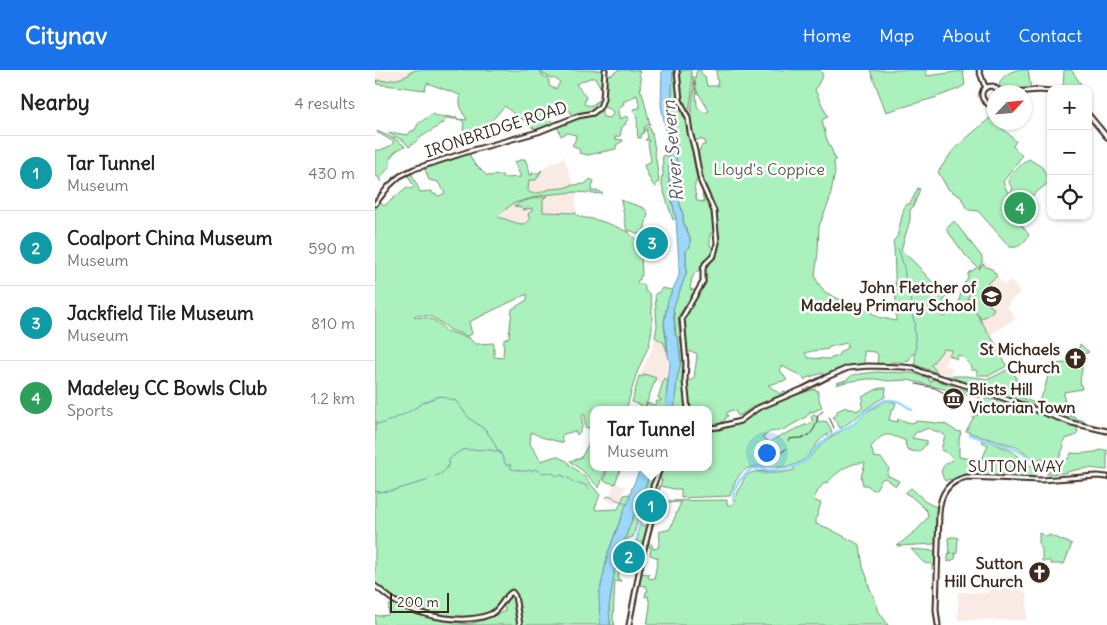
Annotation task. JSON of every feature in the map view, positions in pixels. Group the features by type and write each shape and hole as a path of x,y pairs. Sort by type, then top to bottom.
{"street":[{"name":"IRONBRIDGE ROAD","path":"375,204 389,186 400,176 419,167 527,136 578,116 593,113 600,107 603,99 605,70"},
{"path":"677,70 680,100 688,118 701,182 714,211 717,243 714,255 703,268 703,282 682,318 688,406"},
{"path":"979,70 986,87 982,93 983,100 987,103"},
{"path":"1032,91 1047,91"},
{"path":"1092,119 1107,137"},
{"path":"712,428 741,421 758,408 848,368 868,366 914,368 978,388 1072,423 1107,431"},
{"path":"629,625 655,506 653,486 659,471"},
{"name":"SUTTON WAY","path":"938,625 936,610 939,505 946,489 958,480 967,477 1041,480 1107,477"},
{"path":"375,586 396,602 415,611 461,622 490,615 500,607 505,598 512,592 515,596 520,625"}],"shaded area":[{"path":"375,70 415,70 402,78 386,82 376,80"},
{"path":"564,156 573,185 538,193 528,192 529,180 538,176 546,166"},
{"path":"576,192 576,213 542,212 543,199 547,197 546,195"},
{"path":"514,203 514,206 532,208 532,211 529,213 530,222 520,224 498,218"},
{"name":"John Fletcher of Madeley Primary School","path":"984,260 1004,285 1011,280 1020,293 1010,301 1007,307 1016,318 990,335 967,299"},
{"path":"655,337 664,343 668,354 668,380 663,379 661,384 657,383 657,379 644,374 643,377 639,376 652,349"},
{"path":"944,349 952,350 944,365 952,367 951,374 938,373 931,365"},
{"path":"614,483 626,486 619,502 611,503 605,498 613,490"},
{"path":"672,502 669,517 654,513 657,503"},
{"path":"993,576 1011,576 1016,579 1017,584 1027,595 1027,620 958,620 958,592 988,593 988,581"}],"green space":[{"path":"415,70 540,70 542,75 549,80 549,86 556,89 560,82 543,74 541,70 603,70 601,88 595,78 590,78 576,84 586,97 584,104 586,105 592,105 598,100 600,101 603,93 601,100 593,110 573,116 567,107 549,117 554,125 538,131 505,106 486,126 477,132 472,134 463,130 464,124 462,120 446,118 444,123 439,124 435,129 409,147 404,141 388,133 408,135 411,131 415,130 418,124 432,114 467,120 460,104 460,95 427,83 425,90 377,84 376,80 397,79 409,75 409,73"},
{"path":"618,70 639,70 641,92 650,124 644,127 645,131 641,134 641,138 638,138 637,120 633,109 640,108 637,95 623,102 624,104 618,112 620,119 627,116 629,119 622,127 620,136 615,137 615,139 623,140 616,145 616,149 588,155 579,153 580,150 572,145 576,135 567,133 561,136 557,126 602,110 603,117 609,118 612,116 613,112 610,109 603,107 606,91 606,74 611,75"},
{"path":"673,70 679,73 679,71 691,70 692,92 689,111 686,112 684,110 681,112 684,117 686,116 687,120 697,179 695,193 697,201 704,202 703,193 712,211 715,233 710,234 710,246 713,253 704,260 701,269 692,278 690,289 696,291 678,319 684,366 685,406 674,406 681,362 673,308 686,274 686,251 690,247 690,238 683,221 676,190 678,165 676,158 677,139 671,111"},
{"name":"Lloyd's Coppice","path":"697,70 701,70 701,73 705,76 707,86 718,86 716,70 820,70 823,75 815,90 828,117 822,120 826,137 836,160 834,162 835,172 829,202 819,226 815,276 818,283 825,292 847,303 869,311 878,317 896,321 893,243 897,237 904,208 907,204 910,204 918,188 920,189 910,210 910,220 901,250 946,297 939,310 944,317 946,316 949,307 958,305 960,289 967,279 968,273 977,267 966,256 946,229 954,221 982,257 979,269 983,264 992,269 997,276 987,284 991,292 987,291 985,294 982,294 990,306 994,308 992,312 981,319 968,299 972,296 972,291 967,299 997,346 1006,365 1009,365 990,375 977,375 976,370 971,370 972,367 964,358 958,355 956,359 949,355 952,350 944,349 931,365 938,373 915,365 915,355 913,353 909,360 905,361 901,366 901,362 891,362 890,365 877,366 878,355 875,352 864,351 864,366 849,367 824,378 823,373 806,378 805,380 802,376 782,366 780,370 787,380 768,385 780,394 784,391 786,393 754,406 738,416 732,410 726,413 728,416 722,422 723,425 712,426 712,406 689,406 686,383 694,378 697,356 696,353 685,351 684,317 706,282 706,266 718,252 719,245 716,211 702,179 697,151 700,150 701,146 705,145 705,141 700,139 695,141 690,119 694,89 693,76 697,106 705,113 709,111 698,94 695,82","holes":["847,343 848,347 840,352 838,356 829,359 808,358 805,353"]},
{"path":"870,70 926,70 927,76 963,71 965,85 934,98 886,112"},
{"path":"1017,70 1028,70 1030,85 1000,85 1002,78"},
{"path":"1064,70 1071,70 1081,85 1063,85"},
{"path":"987,120 987,130 1004,130 1016,141 1013,146 1022,156 1003,182 1012,206 1011,208 1029,235 1019,246 1010,247 978,211 966,208 961,197 948,189 938,172 954,149"},
{"path":"650,127 659,182 656,183 656,187 650,180 644,165 651,161 649,140 645,140 648,138 646,128"},
{"path":"377,131 405,146 396,151 390,158 390,166 382,176 381,182 377,176 375,177 375,150 391,146 394,142"},
{"path":"469,153 473,162 487,176 502,175 503,178 521,177 514,162 525,159 530,175 542,170 536,180 529,180 528,190 530,193 585,184 590,179 594,181 591,191 600,191 603,194 576,192 543,195 514,203 498,217 524,224 530,220 528,214 532,211 532,208 523,210 520,207 514,206 534,198 547,196 543,199 543,212 576,213 581,217 606,223 627,232 621,200 644,208 648,213 643,236 629,230 629,233 639,242 638,251 641,254 642,276 640,276 640,280 637,282 640,285 644,284 645,291 650,294 652,329 649,345 636,375 627,406 590,406 590,428 585,427 585,415 582,414 581,431 577,435 575,431 564,434 561,437 564,443 541,437 531,432 530,444 541,461 556,456 567,461 584,476 600,495 596,510 618,509 624,495 630,494 608,553 600,591 600,625 522,625 517,604 514,605 518,625 375,625 375,615 388,615 389,605 391,605 392,601 421,615 469,624 505,611 503,599 493,611 480,617 470,619 441,617 416,610 398,601 375,583 375,207 379,201 384,206 407,187 411,189 414,187 407,174 411,172 420,192 432,191 432,193 439,196 445,193 438,182 429,180 424,167","holes":["527,294 527,300 512,309 509,337 504,340 503,358 494,357 494,343 475,344 469,338 446,331 435,321 414,317 416,315 429,316 450,330 467,336 472,334 469,322"]},
{"path":"663,155 669,156 669,188 676,218 673,220 662,186"},
{"path":"1029,159 1042,167 1047,177 1047,184 1028,199 1019,197 1016,200 1010,192 1013,189 1009,181 1010,177"},
{"path":"662,288 672,290 664,322 668,354 664,343 655,337 657,326 655,294"},
{"path":"1080,344 1089,352 1082,355 1080,380 1082,389 1064,392 1065,414 1084,421 1082,424 976,386 939,376 966,376 989,379 1011,368 1016,377 1018,396 1037,404 1044,391 1051,364 1070,361 1070,356 1078,351"},
{"path":"876,372 912,373 929,378 931,382 932,379 981,395 980,398 908,380 868,379 836,385 852,375"},
{"path":"644,374 656,378 645,406 632,402 639,376 643,377"},
{"path":"664,378 668,380 665,406 646,406 647,403 655,405 657,401 661,401 658,398"},
{"path":"881,388 886,388 885,397 840,428 833,417 837,414 837,411 846,407 856,411 863,407 861,404 864,400 862,397"},
{"path":"815,389 816,391 818,390 822,408 810,411 806,417 783,430 770,432 762,437 770,442 781,435 808,425 813,421 811,418 813,414 815,414 819,422 827,422 832,431 820,440 802,461 791,466 760,466 751,467 743,471 736,480 730,496 681,498 681,489 661,486 657,495 655,495 655,486 658,479 656,492 662,480 659,475 660,471 712,471 712,430 740,422 755,411 774,402"},
{"path":"986,398 1032,411 1077,427 1078,433 1065,439 1060,457 1033,462 1029,456 1014,446 966,431 975,415 977,416"},
{"path":"885,401 896,403 889,420 897,422 898,419 911,423 918,421 945,424 961,432 959,457 981,462 988,445 982,442 981,438 1012,451 1036,468 1038,472 1033,478 1011,477 1006,472 997,477 969,475 945,481 942,473 943,467 954,459 941,450 945,435 928,428 916,432 912,438 928,441 920,451 915,452 907,449 906,441 890,435 883,436 871,447 874,457 881,458 889,468 887,475 899,481 896,486 885,478 873,490 867,485 863,485 861,477 865,463 854,464 844,468 827,483 825,482 813,500 821,503 816,524 828,528 860,545 868,584 879,612 888,625 647,625 650,606 648,596 645,597 648,591 646,586 638,585 641,573 649,574 648,578 654,579 658,558 650,555 651,549 647,542 652,545 653,549 658,548 659,532 670,529 681,502 657,503 657,501 727,500 727,505 732,505 736,500 744,479 750,473 779,473 794,470 794,467 805,462 824,442 856,423 870,410"},
{"path":"590,442 590,471 605,471 599,488 570,461 581,458"},
{"path":"1107,450 1107,470 1089,468 1046,474 1062,461 1069,458 1071,453 1087,453"},
{"path":"607,471 620,471 615,484 604,481"},
{"path":"651,471 658,471 657,474 654,473 652,485 653,498 644,498 633,537 628,538 620,566 618,580 621,580 620,582 615,581 613,619 615,625 610,625 609,607 615,567"},
{"path":"911,488 924,501 938,508 937,541 935,544 897,546 918,529 928,517 927,511 905,493"},
{"path":"640,525 648,527 642,553 635,555"},
{"path":"1039,533 1072,544 1064,564 1051,564 1050,561 1042,561"},
{"path":"948,538 958,538 957,554 954,553 956,555 955,559 948,562 948,554 951,553 949,552"},
{"path":"911,549 936,551 936,570 932,569 932,564 924,563"}],"water":[{"name":"River Severn","path":"662,70 673,70 671,111 677,139 676,158 678,165 676,190 683,221 690,238 690,247 686,251 686,274 673,309 675,335 678,339 681,362 674,406 665,406 670,363 664,324 668,300 679,276 679,264 676,218 669,184 669,145 661,106"},
{"path":"639,471 651,471 615,567 609,607 610,625 600,625 599,597 608,553"}],"waterway":[{"path":"898,249 903,264 905,282 910,295 913,319 916,324 914,326 915,354"},
{"path":"375,424 384,423 407,413 426,401 440,396 456,401 469,418 487,431 506,465 510,464 511,469 525,471 532,471 534,469 543,473 561,475 573,482 585,485 589,489"},
{"path":"733,500 734,491 739,481 752,468 760,467 767,471 781,471 803,463 831,435 854,424 869,409 885,400 900,402 912,410"},
{"path":"969,434 1008,446 1031,460"},
{"path":"436,476 446,469 451,458 462,450 485,449 500,452"},
{"path":"375,492 391,491 426,481 430,478"},
{"path":"606,497 612,496 620,501"},
{"path":"633,559 645,501 652,499"},
{"path":"621,501 628,504"}],"railway":[{"path":"916,384 935,388 946,394"},
{"path":"789,441 790,439 809,435 815,426 818,415 823,411"},
{"path":"829,417 834,428"},
{"path":"779,454 786,449"}],"place":[{"name":"Madeley CC Bowls Club","path":"1020,208"},
{"name":"Jackfield Tile Museum","path":"652,243"},
{"name":"John Fletcher of Madeley Primary School","path":"992,296"},
{"name":"St Michaels Church","path":"1076,358"},
{"name":"Blists Hill Victorian Town","path":"953,398"},
{"name":"Tar Tunnel","path":"651,506"},
{"name":"Coalport China Museum","path":"629,557"},
{"name":"Sutton Hill Church","path":"1039,572"}]}
